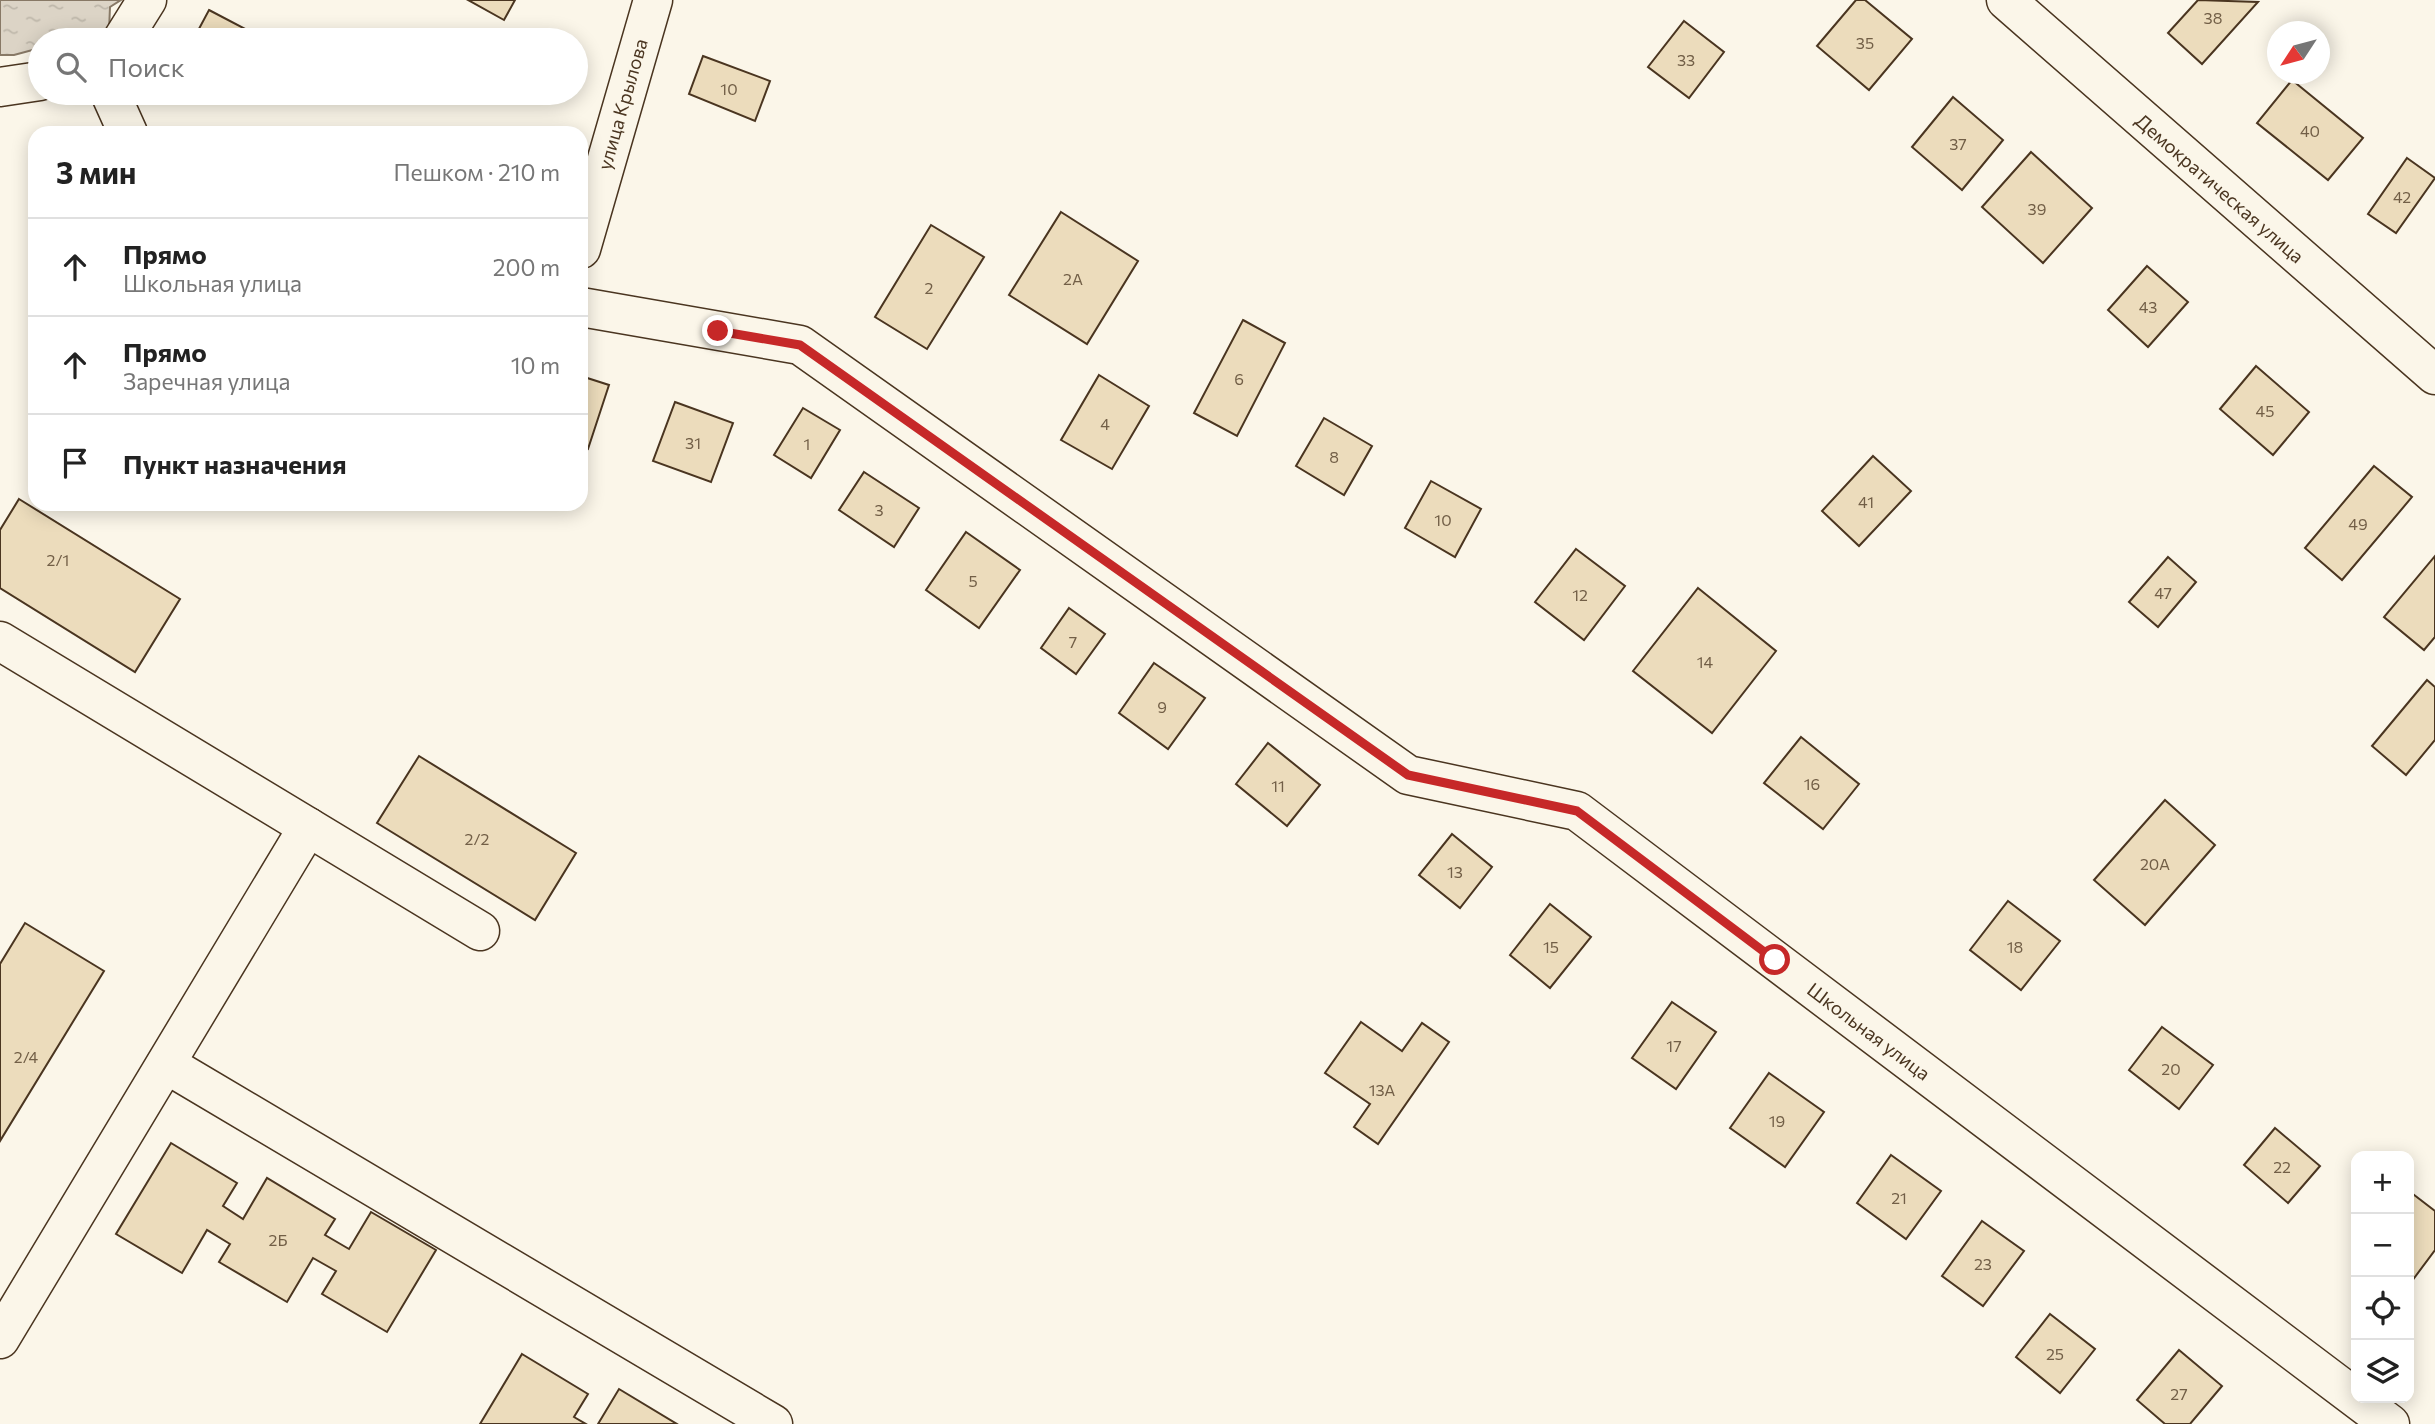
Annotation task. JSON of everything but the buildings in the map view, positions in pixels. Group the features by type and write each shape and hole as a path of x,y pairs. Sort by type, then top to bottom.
{"street":[{"path":"130,28 147,0"},
{"name":"улица Крылова","path":"588,225 653,0"},
{"name":"Демократическая улица","path":"2006,0 2435,375"},
{"path":"0,87 28,83"},
{"path":"115,105 125,126"},
{"name":"Школьная улица","path":"588,308 800,345 1408,775 1577,811 2390,1424"},
{"path":"0,641 480,932"},
{"path":"0,1339 308,827"},
{"path":"166,1064 773,1424"}],"water":[{"path":"0,0 121,0 110,7 109,28 28,28 28,51 0,55"}],"route":[{"path":"718,331 800,345 1408,775 1577,811 1775,960"}]}
